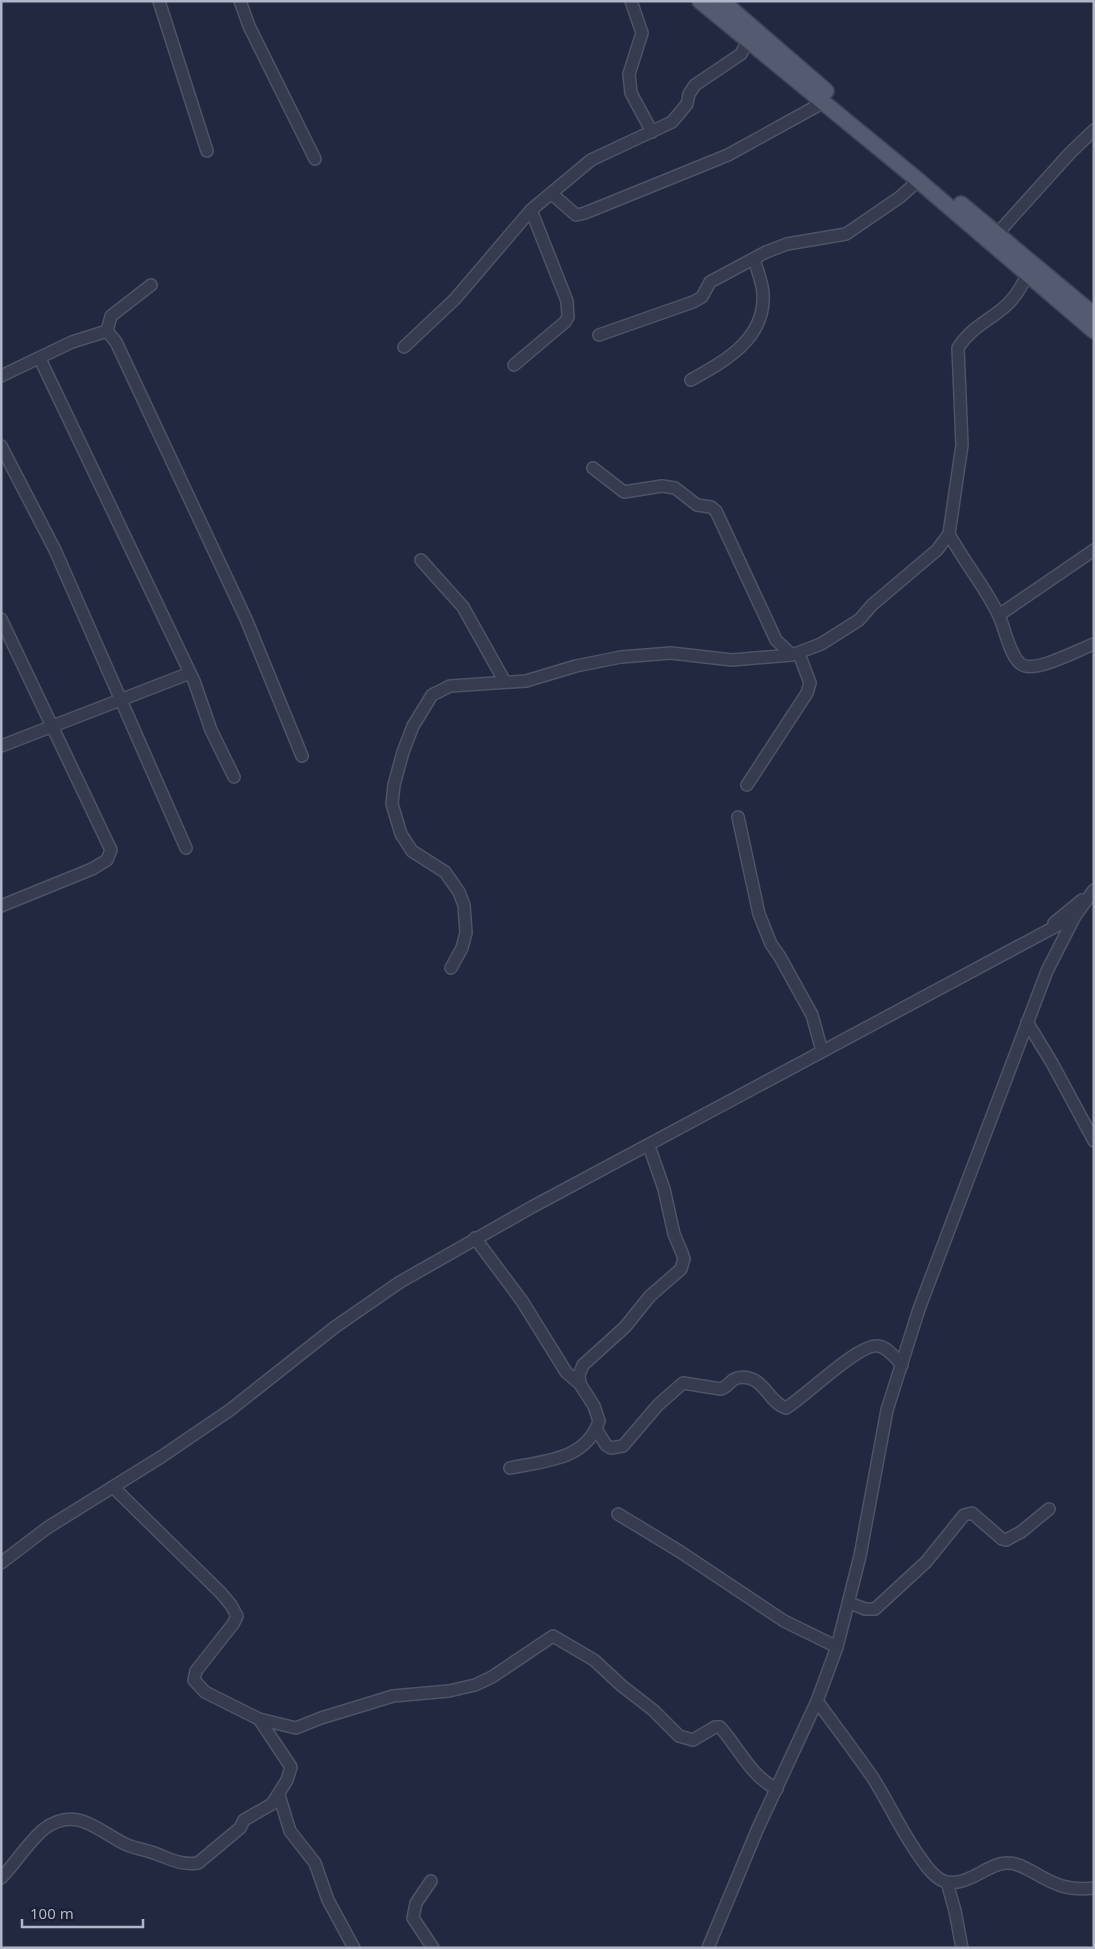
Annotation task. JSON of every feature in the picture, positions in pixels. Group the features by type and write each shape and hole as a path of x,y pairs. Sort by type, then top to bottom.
{"main road":[{"path":"700,1 739,25 1094,315"},
{"path":"722,1 748,40 918,180 1094,331"}],"street":[{"path":"159,1 207,151"},
{"path":"240,1 250,26 315,159"},
{"path":"631,1 642,33 629,74 631,93 652,132"},
{"path":"404,347 456,299 531,210 552,194 579,168 591,160 672,122 687,104 689,94 695,85 741,54 748,40"},
{"path":"552,194 576,215 586,213 728,155 824,102"},
{"path":"997,234 1070,153 1094,130"},
{"path":"599,335 692,302 702,297 710,282 786,244 846,234 892,203 918,180"},
{"path":"514,365 568,317 567,301 531,210"},
{"path":"690,380 728,360 750,338 763,305 763,290 754,259"},
{"path":"451,968 462,948 466,933 464,905 459,892 446,872 416,855 401,834 394,816 392,796 403,752 413,726 432,695 450,686 526,681 576,666 621,657 671,653 732,660 795,655 821,644 859,620 872,605 937,550 949,534 962,445 958,348 973,332 1011,302 1022,288 1027,274"},
{"path":"107,331 111,316 151,285"},
{"path":"1,376 40,359 72,342 107,331"},
{"path":"107,331 116,342 246,619 302,756"},
{"path":"40,359 190,673 212,730 234,777"},
{"path":"1,446 55,550 186,848"},
{"path":"593,468 624,492 662,486 675,488 697,505 712,507 716,511 776,640 795,655 810,683 807,693 747,785"},
{"path":"949,534 999,615 1014,656 1021,665 1026,667 1039,665 1094,644"},
{"path":"999,615 1094,550"},
{"path":"421,560 463,607 505,682"},
{"path":"1,619 111,850 107,860 92,869 1,906"},
{"path":"1,746 190,673"},
{"path":"738,817 759,914 771,944 803,996 812,1015 822,1052"},
{"path":"1045,931 1093,891"},
{"path":"708,1948 758,1828 817,1701 837,1646 850,1603 888,1410 919,1309 1026,1022 1075,916 1093,891"},
{"path":"1,1563 47,1528 230,1410 361,1308 400,1282 475,1238 1075,916"},
{"path":"1026,1022 1052,1062 1094,1140"},
{"path":"580,1384 579,1375 583,1365 625,1327 650,1296 681,1269 682,1253 674,1234 664,1189 649,1146"},
{"path":"475,1238 522,1301 566,1372 580,1384 599,1421 586,1444 578,1451 510,1468"},
{"path":"596,1429 606,1445 611,1448 623,1446 658,1405 683,1383 721,1389 736,1378 747,1377 764,1388 776,1402 786,1408 840,1365 868,1347 886,1348 902,1365"},
{"path":"113,1487 234,1610 237,1616 233,1624 196,1671 194,1680 205,1692 259,1719 289,1728 296,1728 321,1718 393,1696 449,1691 475,1685 492,1677 553,1636 598,1664 684,1739 693,1740 715,1727 720,1727 758,1776 767,1785 777,1789"},
{"path":"850,1603 865,1609 875,1608 926,1562 964,1515 972,1513 978,1516 1002,1539 1006,1540 1021,1532 1049,1509"},
{"path":"618,1514 679,1551 784,1621 837,1646"},
{"path":"817,1701 873,1779 922,1860 937,1877 947,1882 960,1881 1000,1864 1009,1863 1020,1865 1058,1886 1073,1890 1094,1888"},
{"path":"1,1878 44,1829 67,1820 90,1823 127,1845 182,1864 198,1862 240,1828 244,1820 272,1804 279,1794 291,1767 259,1719"},
{"path":"279,1794 290,1831 312,1857 328,1900 354,1948"},
{"path":"431,1881 416,1903 413,1918 433,1948"},
{"path":"947,1882 962,1948"}]}
